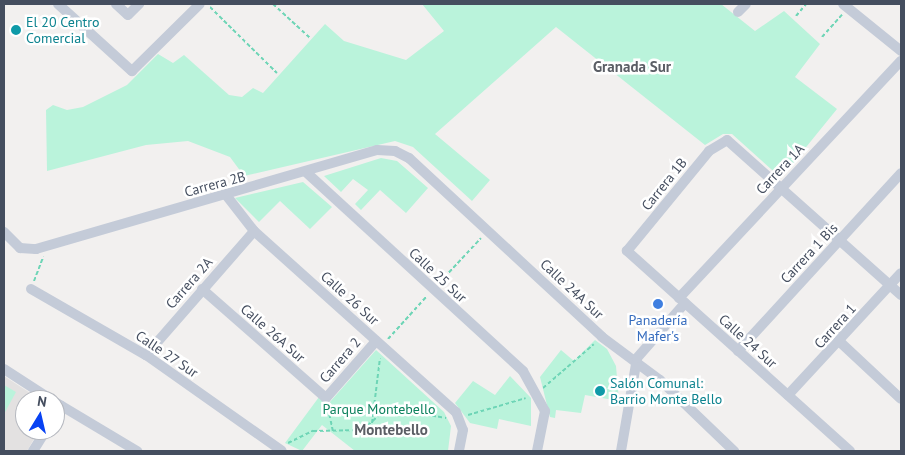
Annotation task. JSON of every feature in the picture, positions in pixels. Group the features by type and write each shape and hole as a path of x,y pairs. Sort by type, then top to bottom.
{"street":[{"path":"58,4 132,71 200,4"},
{"path":"116,4 128,15 139,4"},
{"path":"738,12 746,4"},
{"path":"846,6 901,51"},
{"name":"Carrera 1A","path":"635,363 682,300 783,186 901,61"},
{"name":"Carrera 1B","path":"627,251 709,151 727,140 783,186"},
{"name":"Carrera 2B","path":"4,232 20,248 47,246 390,150"},
{"name":"Calle 24A Sur","path":"390,150 409,158 635,363 660,380 734,451"},
{"name":"Calle 25 Sur","path":"307,173 523,371 543,403 537,451"},
{"name":"Carrera 1 Bis","path":"738,351 901,173"},
{"path":"783,186 901,295"},
{"name":"Calle 26 Sur","path":"226,195 254,231 460,417 459,451"},
{"name":"Carrera 2A","path":"146,354 254,231"},
{"name":"Calle 24 Sur","path":"627,251 850,451"},
{"name":"Carrera 1","path":"788,395 840,342 901,273"},
{"name":"Calle 27 Sur","path":"31,289 146,354 282,451"},
{"name":"Calle 26A Sur","path":"202,289 326,398"},
{"path":"840,342 901,399"},
{"name":"Carrera 2","path":"326,398 379,343"},
{"path":"621,451 635,363"},
{"path":"4,369 37,390"},
{"path":"65,407 137,451"},
{"path":"33,451 40,440"}],"path":[{"path":"207,4 277,73"},
{"path":"273,4 310,38"},
{"path":"796,16 806,4"},
{"path":"822,37 846,6"},
{"path":"31,289 47,246"},
{"path":"372,424 379,343"},
{"path":"326,398 333,432"}],"shaded area":[{"path":"4,376 26,390 15,390 15,440 33,440 27,451 4,451"}],"green space":[{"path":"422,4 721,4 755,31 784,11 820,44 795,77 837,109 781,178 732,134 723,134 705,145 556,27 435,134 490,180 472,201 413,147 395,141 244,176 230,157 188,141 146,145 47,171 46,110 53,105 67,110 83,107 127,85 158,54 173,63 184,55 229,95 242,97 253,88 263,93 325,24 344,41 406,60 444,31"},
{"path":"381,158 397,161 428,188 406,213 380,190 361,210 355,204 368,190 353,179 341,192 324,176"},
{"path":"303,182 332,207 310,229 280,201 259,222 235,198"},
{"path":"595,340 607,349 616,366 619,401 585,395 581,413 556,410 555,418 550,417 540,377 561,350 574,361"},
{"name":"Parque Montebello","path":"376,350 444,412 451,426 448,451 355,451 322,425 302,451 285,443 319,397 329,403"},
{"path":"510,376 531,398 531,426 499,419 497,429 470,423 455,403 473,381 495,395"},
{"path":"4,385 15,391 15,394 4,414"}],"place":[{"name":"El 20 Centro Comercial","path":"16,30"},
{"name":"Panadería Mafer's","path":"658,304"},
{"name":"Salón Comunal: Barrio Monte Bello","path":"600,391"}],"district":[{"name":"Granada Sur","path":"632,67"},
{"name":"Montebello","path":"391,430"}]}
